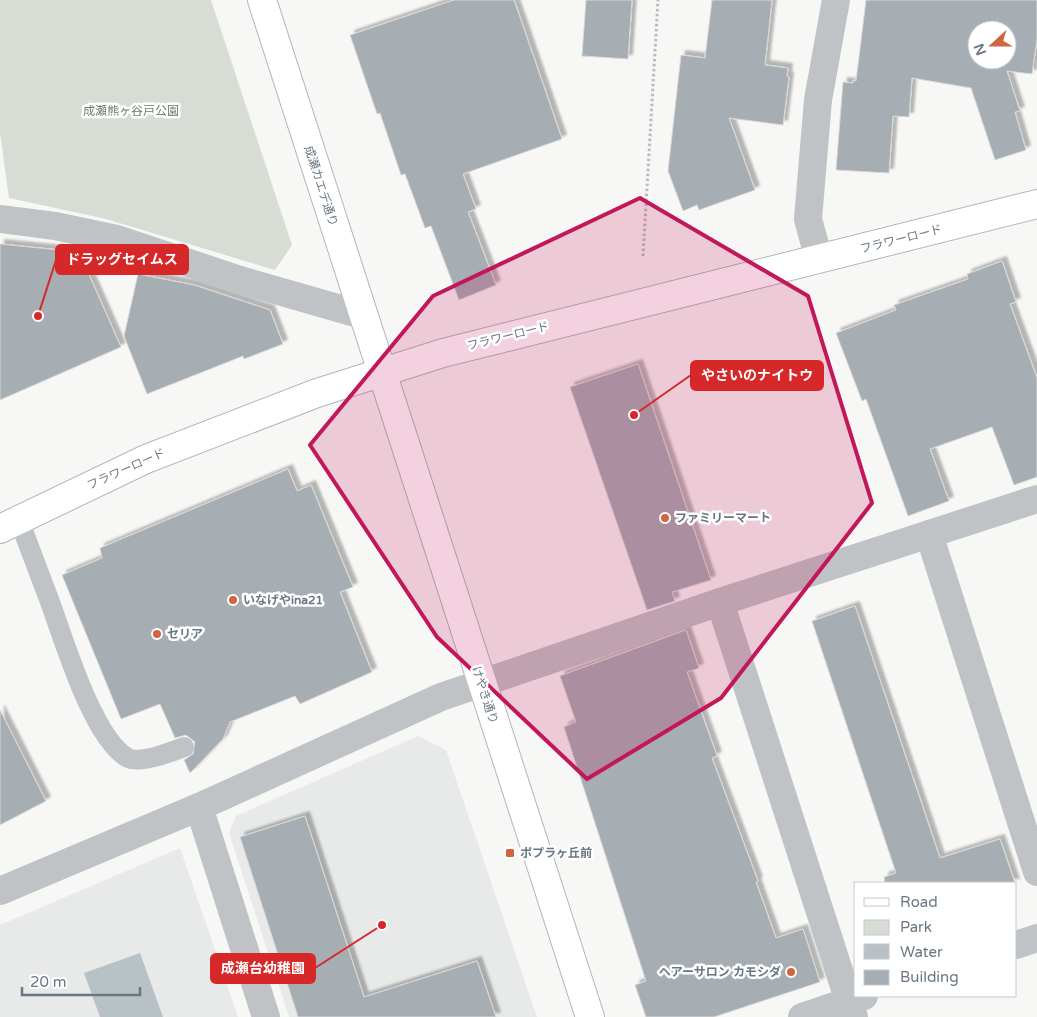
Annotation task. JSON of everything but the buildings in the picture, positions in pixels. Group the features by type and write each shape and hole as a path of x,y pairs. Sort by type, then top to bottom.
{"street":[{"name":"成瀬カエデ通り","path":"262,0 381,372"},
{"path":"819,260 808,219 818,100 836,0"},
{"name":"フラワーロード","path":"9,525 146,459 317,393 443,352 819,260 1037,204"},
{"path":"0,219 55,226 117,239 240,280 362,315"},
{"name":"けやき通り","path":"381,372 590,1017"},
{"path":"0,891 199,807 441,697 720,602 1037,499"},
{"path":"929,534 1037,872"},
{"path":"720,602 856,1005 802,1017"},
{"path":"199,807 266,1017"},
{"path":"1017,946 1037,938"}],"lane":[{"path":"9,525 49,600 80,684 100,726 115,748 130,759 142,759 165,754 184,747"}],"path":[{"path":"643,256 658,0"}],"highlighted area":[{"path":"640,198 808,296 872,503 721,698 587,779 437,637 310,445 433,296"}],"shaded area":[{"path":"418,736 446,750 537,1017 289,1017 229,833 236,816"},
{"path":"180,848 238,1017 0,1017 0,925"}],"green space":[{"name":"成瀬熊ヶ谷戸公園","path":"0,0 211,0 292,245 275,270 106,219 9,198 0,133"}],"water":[{"path":"140,953 163,1017 100,1017 84,973"}],"place":[{"name":"ドラッグセイムス","path":"38,316"},
{"name":"やさいのナイトウ","path":"634,415"},
{"name":"ファミリーマート","path":"665,518"},
{"name":"いなげやina21","path":"233,600"},
{"name":"セリア","path":"157,634"},
{"name":"ポプラヶ丘前","path":"510,853"},
{"name":"成瀬台幼稚園","path":"382,925"},
{"name":"ヘアーサロン カモシダ","path":"791,972"}]}
